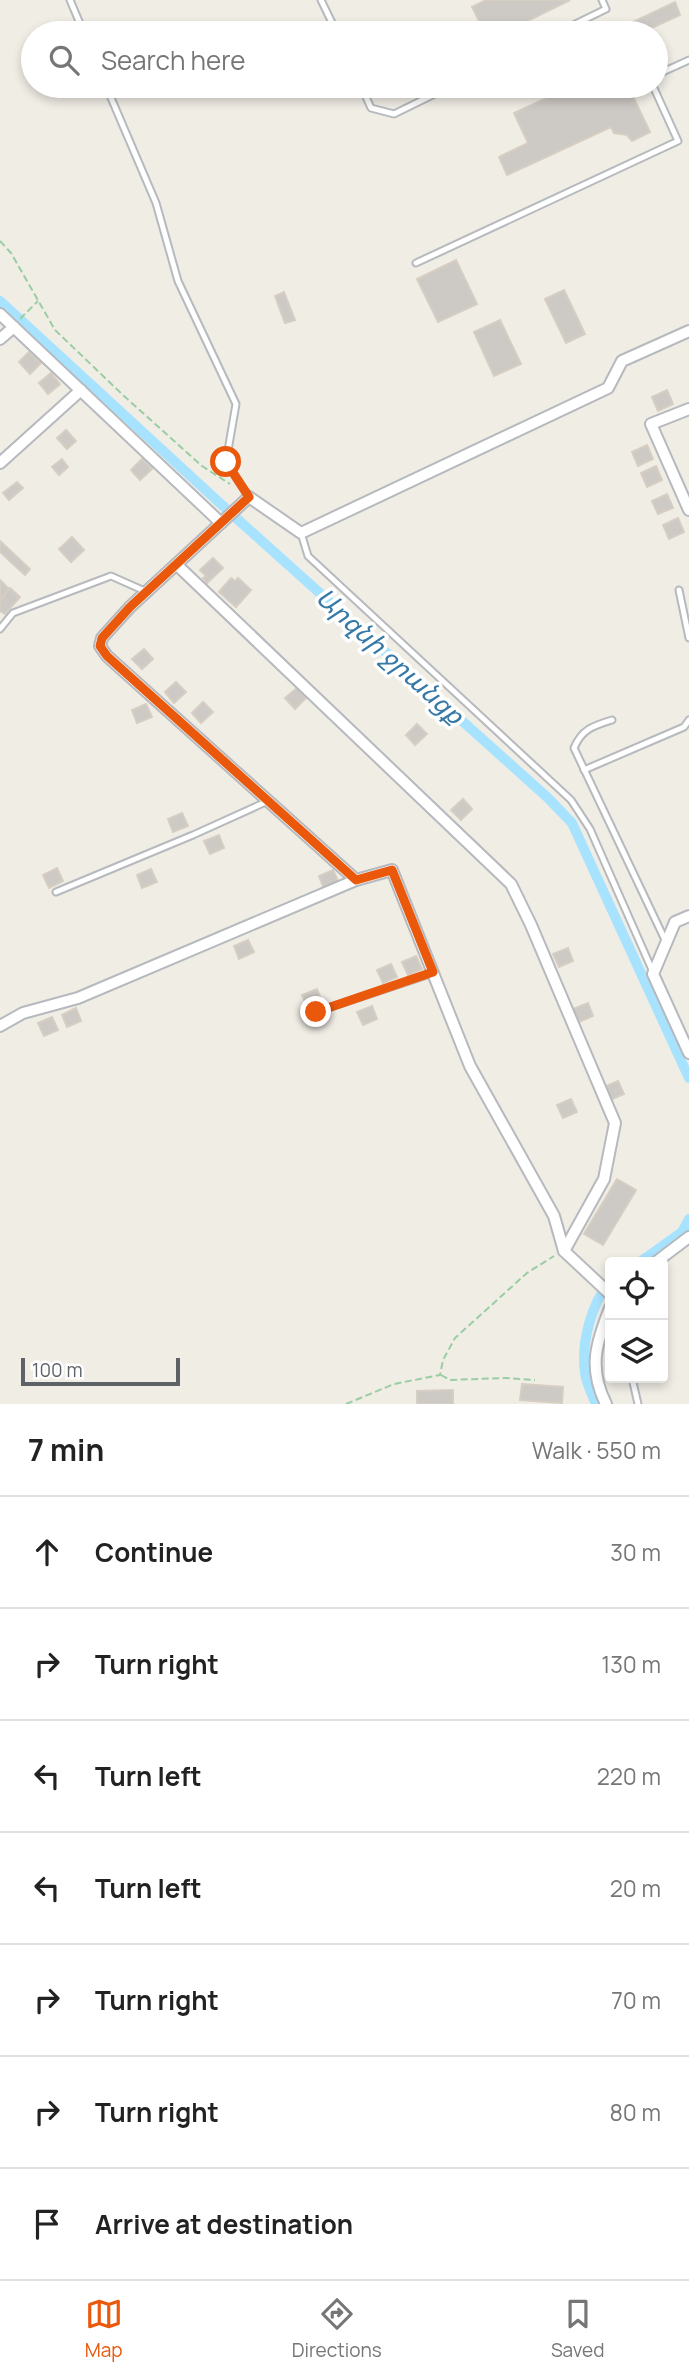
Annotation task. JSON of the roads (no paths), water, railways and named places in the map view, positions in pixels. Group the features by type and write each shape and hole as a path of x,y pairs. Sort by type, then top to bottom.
{"street":[{"path":"0,314 16,325 81,390 224,520"},
{"path":"0,339 16,325"},
{"path":"356,880 107,656 100,646 102,638 249,497 301,533 608,388 622,361 689,331"},
{"path":"0,463 81,390"},
{"path":"689,409 651,424 689,510"},
{"path":"177,565 511,884 615,1124 604,1179 564,1251"},
{"path":"0,1026 23,1013 78,998 356,880 392,870 470,1066 554,1216 564,1251 605,1288"},
{"path":"689,916 676,922 653,974 689,1053"},
{"path":"663,1257 689,1237"},
{"path":"606,1320 594,1356 598,1387 606,1404"}],"lane":[{"path":"70,0 79,21"},
{"path":"321,0 331,21"},
{"path":"582,21 606,9 602,0"},
{"path":"668,70 689,60"},
{"path":"111,98 156,203 178,281 236,404 226,462 249,497"},
{"path":"366,98 371,108 394,114 427,98"},
{"path":"416,263 678,141 658,98"},
{"path":"301,533 308,556 571,800 590,829 653,974"},
{"path":"0,629 13,614 111,576 147,592"},
{"path":"679,590 689,638"},
{"path":"612,720 579,736 574,748 666,942"},
{"path":"584,771 684,727 689,720"},
{"path":"56,892 268,801"},
{"path":"316,1012 433,972"},
{"path":"633,1383 638,1404"}],"waterway":[{"name":"Արզնի ջրանցք","path":"0,301 235,517 548,798 572,823 689,1078"},
{"name":"Արզնի ջրանցք","path":"647,1257 682,1232 689,1219"},
{"name":"Արզնի ջրանցք","path":"596,1404 589,1388 584,1361 589,1324 605,1288"}]}
